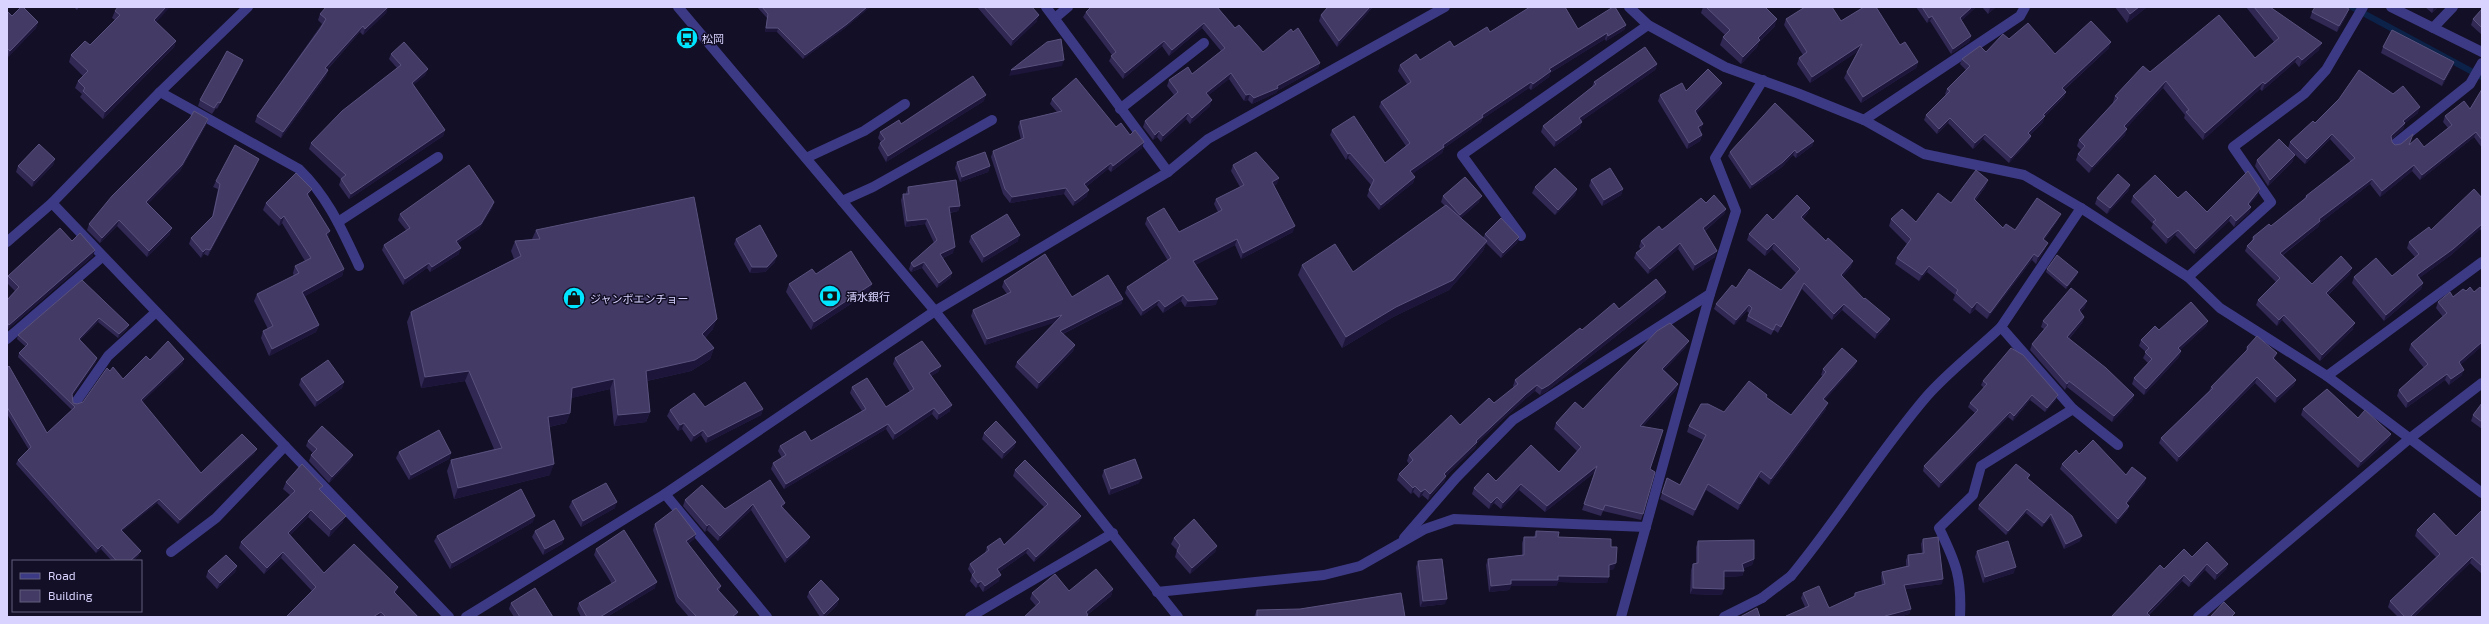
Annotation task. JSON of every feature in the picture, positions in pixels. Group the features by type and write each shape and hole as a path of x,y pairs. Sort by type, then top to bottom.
{"street":[{"path":"7,242 52,203 160,92 248,7"},
{"path":"678,7 935,311 1113,533 1157,592 1178,617"},
{"path":"1046,7 1168,172"},
{"path":"1055,18 1068,7"},
{"path":"466,617 665,494 935,311 1168,172 1208,139 1445,7"},
{"path":"1629,7 1648,25 1725,67 1763,80 1864,120 1924,154 2024,175 2082,208 2188,277 2220,308 2327,376 2482,493"},
{"path":"1864,120 2020,16 2025,7"},
{"path":"2188,277 2271,202 2233,148 2304,94 2326,70 2363,7"},
{"path":"2391,7 2482,52"},
{"path":"2433,28 2453,7"},
{"path":"1521,236 1462,155 1648,25"},
{"path":"1120,109 1204,43"},
{"path":"2395,144 2470,84 2482,63"},
{"path":"1621,617 1710,294 1736,211 1715,158 1763,80"},
{"path":"160,92 299,169 316,186 338,222 360,266"},
{"path":"806,158 864,131 905,104"},
{"path":"842,201 872,187 992,120"},
{"path":"338,222 438,157"},
{"path":"52,203 102,257 449,617"},
{"path":"1724,617 1762,598 1791,576 1825,535 1878,460 1928,395 2001,328 2082,208"},
{"path":"7,339 102,257"},
{"path":"2327,376 2482,262"},
{"path":"1399,544 1456,478 1513,420 1710,294"},
{"path":"76,402 108,356 156,312"},
{"path":"2001,328 2073,408 2118,444"},
{"path":"2198,617 2409,439 2482,383"},
{"path":"1960,617 1961,595 1956,564 1939,528 1973,495 1981,466 2073,408"},
{"path":"171,552 216,518 285,446"},
{"path":"665,494 767,617"},
{"path":"1157,592 1324,575 1360,566 1425,529 1454,519 1646,527"},
{"path":"970,617 1113,533"}],"building":[{"path":"21,7 23,7 38,22 10,51 7,48 7,14 8,12 12,16"},
{"path":"118,7 166,7 154,20 176,41 105,112 83,91 85,88 78,81 88,71 71,55 85,41 90,45 120,15 115,11"},
{"path":"326,7 388,7 365,29 363,26 325,68 328,70 283,132 257,116 320,29 326,19 320,14"},
{"path":"762,7 867,7 805,55 778,28 766,28 768,14"},
{"path":"984,7 1032,7 1039,15 1013,40"},
{"path":"1091,7 1217,7 1235,28 1239,25 1263,52 1291,29 1293,32 1298,28 1320,63 1277,86 1278,88 1254,98 1250,94 1246,95 1231,73 1206,93 1212,100 1192,118 1188,113 1163,136 1159,131 1155,135 1145,121 1178,92 1169,80 1188,67 1192,74 1225,48 1204,23 1172,50 1164,41 1125,73 1111,56 1116,52 1086,12"},
{"path":"1328,7 1370,7 1339,41 1321,15"},
{"path":"1530,7 1565,7 1578,29 1615,7 1626,25 1608,36 1607,33 1549,69 1551,71 1533,84 1531,82 1482,115 1483,117 1443,145 1444,147 1410,171 1415,177 1381,205 1369,190 1374,180 1350,153 1348,154 1332,130 1354,116 1385,163 1410,143 1381,102 1411,82 1400,65 1416,54 1420,60 1450,41 1454,47 1487,27 1490,32"},
{"path":"1706,7 1765,7 1777,19 1758,38 1760,40 1743,57 1723,37 1730,30"},
{"path":"1805,7 1832,7 1841,21 1864,7 1876,7 1900,45 1905,42 1918,62 1863,97 1847,72 1862,44 1812,77 1799,58 1807,52 1786,19"},
{"path":"1922,7 1972,7 1960,18 1971,36 1953,49 1932,16 1929,18"},
{"path":"2125,7 2139,7 2130,14"},
{"path":"2254,7 2270,7 2322,43 2302,60 2298,56 2265,84 2263,82 2205,133 2186,112 2189,110 2166,81 2124,126 2127,129 2092,167 2078,154 2085,146 2079,140 2118,98 2115,96 2143,66 2150,72 2219,15 2255,58 2279,38"},
{"path":"2315,7 2345,7 2349,9 2339,26 2312,12"},
{"path":"2482,9 2482,28 2473,19"},
{"path":"2091,21 2111,42 2062,88 2066,92 2043,115 2045,116 2028,133 2031,136 2011,158 1985,134 1975,143 1950,118 1939,129 1926,115 1950,91 1947,89 1970,66 1962,59 1980,46 1986,52 2003,34 2009,39 2028,23 2055,54"},
{"path":"2392,30 2454,62 2444,80 2383,47"},
{"path":"1061,39 1064,60 1011,70 1047,42"},
{"path":"404,42 428,69 412,83 445,130 351,194 341,179 346,175 311,143 342,111 401,65 391,54"},
{"path":"1645,47 1657,64 1579,118 1582,122 1556,141 1543,126 1596,84 1594,82"},
{"path":"227,51 243,60 220,103 218,102 214,108 200,100"},
{"path":"1708,69 1722,83 1695,111 1703,124 1698,127 1702,135 1689,143 1660,95 1682,83 1686,91"},
{"path":"2359,70 2393,94 2403,86 2420,107 2403,121 2405,123 2391,136 2392,142 2395,145 2401,144 2413,134 2409,145 2417,138 2424,147 2452,125 2445,116 2464,101 2470,109 2482,89 2482,140 2476,132 2422,175 2414,165 2382,191 2372,179 2319,219 2320,221 2280,253 2312,284 2341,256 2352,268 2326,293 2355,323 2322,355 2284,315 2279,320 2258,300 2280,278 2247,246 2254,239 2253,237 2269,224 2271,226 2307,197 2306,196 2355,158 2332,134 2307,159 2290,142 2313,121 2315,123 2339,99"},
{"path":"973,76 986,95 888,156 880,143 885,139 880,132 899,120 901,124"},
{"path":"1076,78 1116,127 1121,123 1130,135 1135,130 1144,142 1113,166 1111,163 1084,184 1089,190 1075,201 1066,188 1012,197 1005,189 993,151 1024,138 1020,121 1062,111 1052,99"},
{"path":"1775,103 1814,141 1797,153 1795,150 1783,162 1752,185 1730,152"},
{"path":"194,111 208,119 182,165 146,202 172,228 149,251 119,220 102,238 89,224 112,196 190,118"},
{"path":"2279,139 2295,155 2270,180 2257,160"},
{"path":"39,144 55,159 34,181 18,166"},
{"path":"235,145 259,159 210,250 206,249 203,252 191,238 213,216 220,184 216,181"},
{"path":"985,152 990,166 962,177 957,162"},
{"path":"1256,152 1279,178 1272,182 1295,226 1243,253 1237,239 1193,261 1218,299 1188,301 1183,295 1165,307 1159,300 1143,311 1127,287 1171,258 1147,218 1164,208 1179,232 1222,210 1216,199 1244,185 1233,165"},
{"path":"469,165 494,202 481,224 456,241 461,248 432,267 429,263 405,279 384,245 410,228 400,214"},
{"path":"1555,168 1577,189 1558,210 1535,187"},
{"path":"1610,168 1623,189 1604,200 1591,180"},
{"path":"1976,170 1988,180 1974,199 2003,228 2006,224 2015,230 2037,198 2061,214 2043,239 2048,243 2038,257 2034,254 1990,313 1977,302 1972,308 1956,293 1958,290 1929,266 1922,275 1897,258 1911,239 1891,219 1902,209 1916,222 1938,193 1951,203"},
{"path":"2248,171 2260,189 2248,204 2251,207 2236,221 2231,215 2196,249 2178,230 2168,238 2153,222 2156,220 2133,196 2155,175 2178,198 2186,191 2207,212"},
{"path":"296,173 312,189 307,194 330,231 326,234 344,269 302,292 319,325 272,349 263,331 273,326 257,294 299,273 295,266 311,258 284,216 281,219 266,203"},
{"path":"2118,174 2130,185 2110,208 2097,198"},
{"path":"1465,177 1482,196 1460,215 1443,196"},
{"path":"956,180 960,206 949,207 955,247 940,254 952,273 939,283 924,262 914,267 911,263 937,240 927,219 907,221 903,194 909,194 908,187"},
{"path":"2474,189 2482,198 2482,224 2453,249 2417,275 2423,283 2386,315 2354,277 2376,258 2392,276 2419,254 2409,242 2429,227 2431,230"},
{"path":"1714,195 1726,209 1703,228 1717,251 1695,265 1680,243 1650,269 1636,253 1645,246 1641,241 1659,226 1662,230 1701,198 1706,203"},
{"path":"1797,195 1810,208 1801,217 1826,241 1828,238 1853,261 1841,275 1864,299 1865,298 1890,319 1877,333 1844,304 1834,314 1804,283 1781,327 1776,324 1773,330 1748,316 1752,308 1749,305 1736,320 1716,304 1732,285 1736,288 1749,269 1781,290 1800,269 1774,243 1767,250 1749,234 1767,214 1773,220"},
{"path":"694,197 717,319 702,334 714,348 695,360 646,371 650,412 618,415 614,379 572,388 570,413 548,417 554,464 458,488 451,460 502,448 469,371 425,377 411,312 521,256 515,241 540,239 536,230"},
{"path":"1446,205 1487,241 1453,280 1396,307 1346,337 1302,265 1335,244 1353,272"},
{"path":"1007,214 1020,235 984,257 971,236"},
{"path":"1501,218 1519,237 1503,253 1485,234"},
{"path":"760,225 777,256 767,267 752,267 736,239"},
{"path":"60,228 72,241 80,233 95,250 9,325 7,322 7,300 19,287 8,276"},
{"path":"851,251 872,284 814,322 789,284 812,269 816,274"},
{"path":"1045,254 1072,297 1108,275 1123,299 1060,331 1075,345 1039,383 1017,362 1062,315 987,339 973,310 1011,292 1004,281"},
{"path":"2057,255 2078,272 2067,286 2047,269"},
{"path":"1656,279 1666,292 1549,385 1542,389 1537,385 1526,394 1476,441 1477,442 1444,474 1446,476 1430,494 1425,489 1421,492 1415,486 1413,488 1399,474 1413,460 1409,455 1451,415 1460,425 1489,398 1494,403 1518,384 1515,380 1580,328 1582,330 1614,303 1619,309"},
{"path":"82,280 129,325 119,334 99,318 79,339 97,358 72,394 73,403 77,404 83,402 107,368 110,371 113,367 123,379 146,356 150,360 168,341 184,359 141,400 201,473 242,434 257,449 180,520 159,499 121,530 141,551 131,560 116,560 102,545 98,549 18,460 31,447 7,407 7,368 9,366 47,433 75,407 19,353 28,344 18,335"},
{"path":"2470,287 2474,292 2480,287 2482,290 2482,342 2459,362 2464,370 2451,379 2447,374 2408,402 2399,390 2428,364 2411,344 2447,313 2438,302 2450,292 2453,297 2463,289 2466,291"},
{"path":"2071,288 2087,301 2079,310 2084,317 2067,337 2106,368 2134,395 2114,416 2069,381 2067,384 2032,344 2048,325 2043,321"},
{"path":"2191,302 2208,321 2178,348 2181,351 2146,389 2134,378 2152,359 2145,352 2149,348 2141,340 2155,326 2159,330"},
{"path":"1670,323 1689,341 1662,369 1678,384 1640,426 1663,430 1650,469 1655,472 1643,514 1605,505 1603,510 1584,504 1597,466 1547,506 1521,484 1503,503 1497,497 1491,503 1474,488 1488,473 1496,481 1531,445 1559,472 1581,447 1556,423 1575,402 1583,409 1657,331"},
{"path":"2257,336 2277,353 2273,358 2296,380 2277,397 2257,377 2179,457 2161,438 2213,388 2211,387 2248,349 2247,347"},
{"path":"922,341 941,366 929,373 952,405 939,414 934,408 895,434 888,424 786,484 773,463 786,455 780,446 805,431 811,441 866,409 852,387 867,378 886,407 914,389 895,358"},
{"path":"1842,348 1857,361 1823,399 1828,403 1771,479 1761,471 1740,504 1708,484 1695,510 1662,493 1667,478 1680,485 1706,435 1689,426 1701,404 1708,404 1724,412 1749,381 1767,395 1766,397 1791,415 1826,372 1823,369"},
{"path":"2011,348 2023,355 2058,395 2047,408 2032,395 2014,416 2010,412 1941,483 1924,466 1978,410 1970,403 1987,384 1983,381"},
{"path":"328,360 344,382 317,401 301,379"},
{"path":"745,382 763,409 708,437 703,430 694,436 684,423 680,425 670,410 694,393 705,407"},
{"path":"2327,389 2358,418 2365,410 2391,434 2361,462 2303,409"},
{"path":"2482,403 2482,422 2473,415"},
{"path":"996,421 1016,442 1004,453 984,433"},
{"path":"322,426 353,455 332,477 311,455 317,449 308,441"},
{"path":"439,430 451,453 411,475 399,452"},
{"path":"2093,440 2126,475 2132,467 2146,478 2126,503 2129,506 2118,519 2062,464 2076,450 2079,454"},
{"path":"1135,459 1142,478 1111,489 1104,470"},
{"path":"1025,460 1081,516 1036,557 1028,548 997,569 1001,575 985,586 981,581 978,583 972,575 975,572 970,564 989,550 987,547 1000,538 1004,545 1048,504 1015,470"},
{"path":"302,464 323,486 319,489 346,516 331,530 311,510 288,533 324,573 354,544 398,587 394,592 418,617 386,617 381,612 373,617 286,617 316,587 283,552 267,568 241,542 295,491 286,482"},
{"path":"2016,464 2030,475 2027,478 2072,516 2082,536 2066,544 2051,514 2044,523 2027,509 2008,531 1979,505"},
{"path":"770,480 785,503 781,506 810,537 787,558 753,504 720,536 709,524 707,526 685,500 702,485 725,509"},
{"path":"606,483 617,502 583,521 572,501"},
{"path":"521,489 535,516 452,563 437,536"},
{"path":"676,508 696,534 686,541 721,586 717,589 738,612 732,617 697,617 678,597 655,524"},
{"path":"2482,510 2482,566 2472,557 2410,617 2405,617 2390,601 2440,554 2417,530 2434,513 2456,536"},
{"path":"1194,519 1217,546 1192,568 1177,551 1180,545 1174,538"},
{"path":"554,520 564,539 545,549 535,531"},
{"path":"624,530 657,582 600,617 587,617 579,603 616,581 596,549"},
{"path":"1536,531 1559,532 1558,537 1611,539 1611,547 1617,547 1616,563 1609,565 1609,577 1558,576 1558,580 1511,580 1511,584 1491,586 1488,559 1524,555 1524,537 1536,537"},
{"path":"1938,537 1943,579 1904,585 1911,609 1885,616 1886,617 1786,616 1809,606 1803,593 1819,586 1829,608 1855,596 1855,593 1885,584 1882,572 1909,566 1908,555 1924,553 1923,539"},
{"path":"1754,540 1754,559 1742,564 1744,571 1724,571 1724,589 1693,588 1693,564 1698,563 1698,541"},
{"path":"2008,541 2016,567 1985,577 1977,551"},
{"path":"2207,542 2228,564 2217,574 2207,564 2191,582 2184,575 2147,613 2150,617 2111,617 2160,565 2164,569 2184,549 2192,557"},
{"path":"226,555 237,566 220,583 208,571"},
{"path":"1442,559 1447,599 1423,601 1418,561"},
{"path":"1096,569 1113,589 1086,612 1088,615 1085,617 1024,617 1040,602 1032,593 1055,574 1069,591"},
{"path":"821,580 839,599 824,614 809,592"},
{"path":"535,588 553,617 520,617 511,603"},
{"path":"1401,593 1405,617 1257,617 1257,610 1300,609"},
{"path":"2224,602 2235,613 2231,617 2210,617"},
{"path":"1757,608 1760,617 1740,617"}],"waterway":[{"path":"2352,7 2482,77"}],"place":[{"name":"松岡","path":"687,38"},
{"name":"清水銀行","path":"830,296"},
{"name":"ジャンボエンチョー","path":"574,298"}]}
